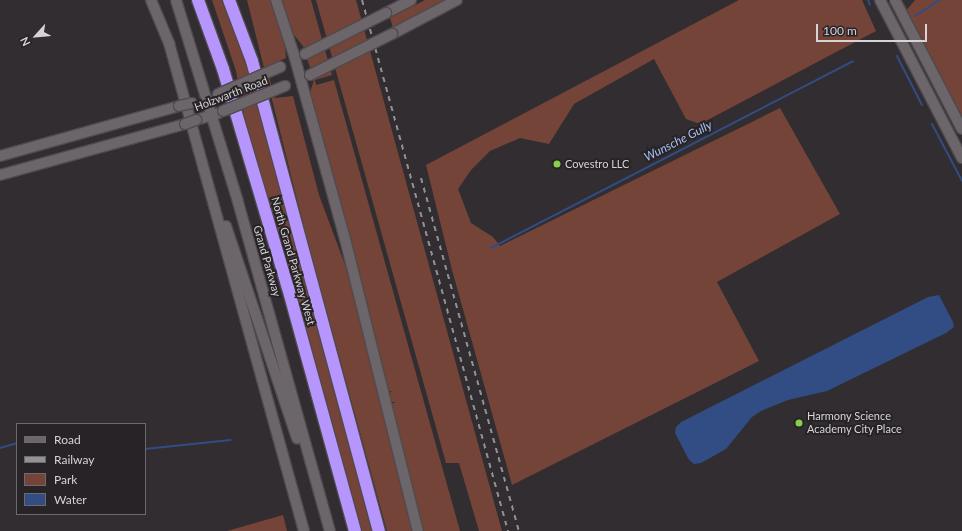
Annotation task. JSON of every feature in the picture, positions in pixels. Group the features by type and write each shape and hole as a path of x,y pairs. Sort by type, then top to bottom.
{"highway":[{"name":"North Grand Parkway West","path":"198,0 223,69 288,288 355,531"},
{"name":"North Grand Parkway West","path":"229,0 252,61 379,531"},
{"path":"238,0 252,61"}],"main road":[{"path":"151,0 169,43 304,531"},
{"name":"Grand Parkway","path":"176,0 213,115 330,531"},
{"path":"276,0 295,60 299,80 345,239 418,531"},
{"name":"Holzwarth Road","path":"0,156 218,94 295,60 411,0"},
{"name":"Holzwarth Road","path":"0,175 213,115 310,75 457,0"},
{"path":"880,0 962,158"},
{"path":"895,0 961,126 947,129"},
{"path":"200,153 257,312 327,531"}],"green space":[{"path":"212,0 224,0 247,68 374,531 361,531 244,115 236,71"},
{"path":"247,0 270,0 285,45 286,58 266,67 275,98 293,96 319,195 350,278 413,531 387,531 308,243"},
{"path":"282,0 311,0 332,75 315,80 316,85 334,80 460,531 423,531 391,404 396,402 389,402 389,393 393,391 388,392 376,350 351,240 310,92 314,80 303,46 294,35"},
{"path":"316,0 356,0 502,531 479,531 459,463 446,463"},
{"path":"425,0 446,0 393,28 390,18"},
{"path":"739,0 862,0 876,31 700,124 686,119 654,59 574,104 549,144 520,138 490,151 471,170 458,189 471,223 493,237 500,246 780,108 840,214 717,282 759,361 512,485 452,270 426,165"},
{"path":"915,0 962,0 962,116 905,12"},
{"path":"283,515 287,531 227,531"}],"water":[{"path":"939,295 953,322 954,327 946,333 827,391 788,400 761,411 752,417 726,449 701,463 694,464 689,460 675,433 676,427 681,422 928,297"}],"waterway":[{"path":"868,0 870,5"},
{"name":"Wunsche Gully","path":"915,16 940,0"},
{"path":"897,56 922,105"},
{"name":"Wunsche Gully","path":"491,248 853,61"},
{"path":"932,124 962,181"},
{"path":"146,449 231,440"},
{"path":"0,448 16,443"}],"railway":[{"path":"362,0 508,531"},
{"path":"421,178 519,531"}],"place":[{"name":"Covestro LLC","path":"557,164"},
{"name":"Harmony Science Academy City Place","path":"799,423"}]}
